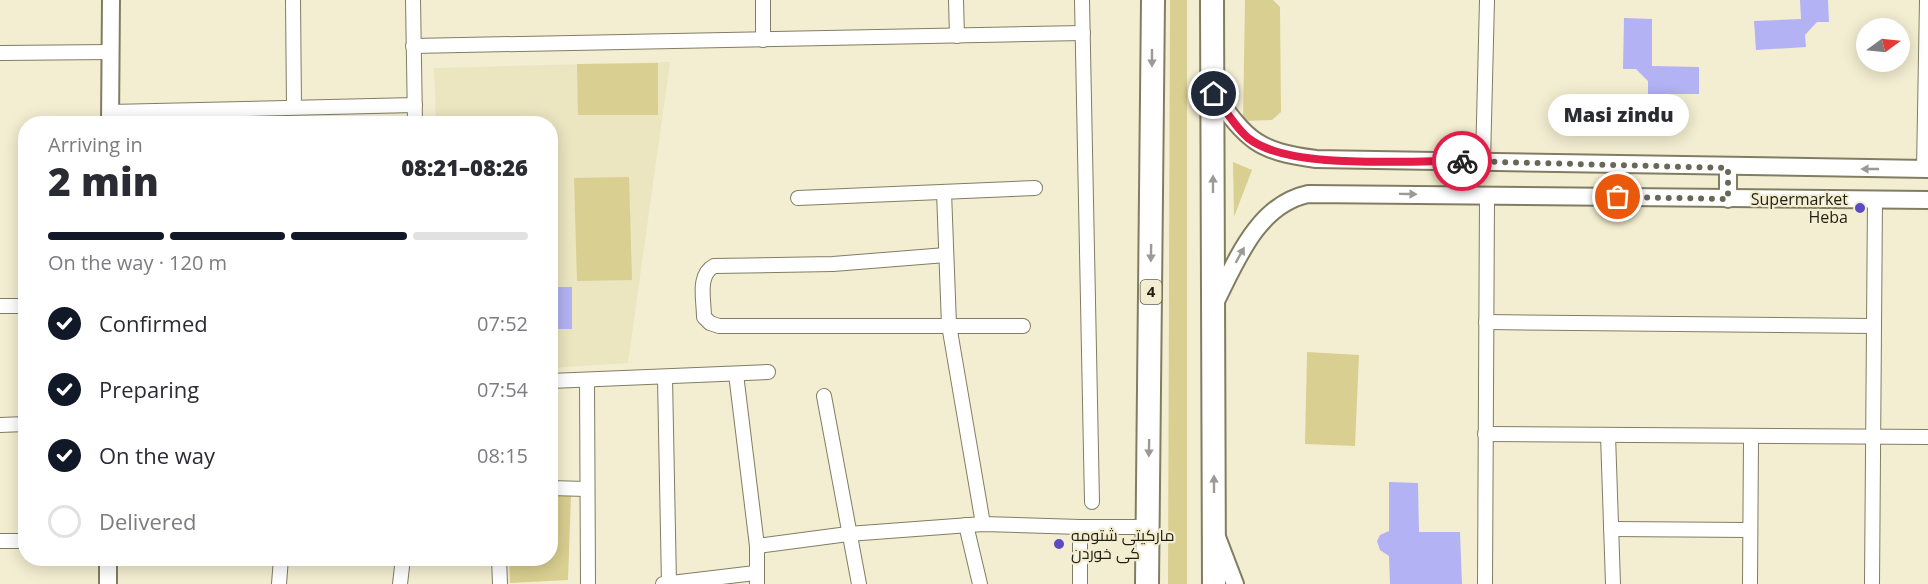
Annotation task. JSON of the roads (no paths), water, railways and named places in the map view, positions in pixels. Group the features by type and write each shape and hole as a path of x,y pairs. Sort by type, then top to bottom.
{"highway":[{"name":"4","path":"1147,584 1153,0"},
{"path":"1212,0 1214,584"}],"street":[{"path":"110,116 111,0"},
{"path":"293,0 294,107"},
{"path":"413,0 415,116"},
{"path":"763,0 763,39"},
{"path":"956,0 957,36"},
{"path":"1082,0 1092,502"},
{"path":"1484,161 1487,0"},
{"path":"1214,94 1249,138 1282,153 1316,159 1728,168 1926,169 1927,0"},
{"path":"413,46 1083,33"},
{"path":"0,53 111,52"},
{"path":"143,116 294,107 415,105"},
{"path":"1728,168 1728,199"},
{"path":"798,198 1035,188"},
{"path":"944,192 949,325 983,524"},
{"path":"1213,307 1256,230 1277,209 1293,199 1316,193 1928,200"},
{"path":"1485,584 1488,195"},
{"path":"1872,584 1875,199"},
{"path":"946,255 833,264 714,266 706,270 703,278 704,317 710,323 719,326 1023,326"},
{"path":"0,306 18,306"},
{"path":"1486,322 1874,326"},
{"path":"558,381 768,372"},
{"path":"665,378 667,584 756,578 757,546 736,374"},
{"path":"587,380 588,584"},
{"path":"824,396 859,584"},
{"path":"0,425 18,424"},
{"path":"1485,434 1751,438 1928,437"},
{"path":"1608,435 1613,584"},
{"path":"1750,584 1751,438"},
{"path":"558,488 587,489"},
{"path":"757,546 848,534 983,524 1147,527"},
{"path":"966,525 980,584"},
{"path":"1080,527 1080,584"},
{"path":"1214,527 1236,584"},
{"path":"1611,529 1750,530"},
{"path":"0,541 18,541"},
{"path":"108,566 108,584"},
{"path":"279,584 280,566"},
{"path":"400,584 402,566"},
{"path":"499,566 500,584"}],"place":[{"name":"Masi zindu","path":"1618,197"},
{"name":"Supermarket Heba","path":"1860,208"},
{"name":"مارکیتی شتومه کی خوردن","path":"1059,544"}]}
